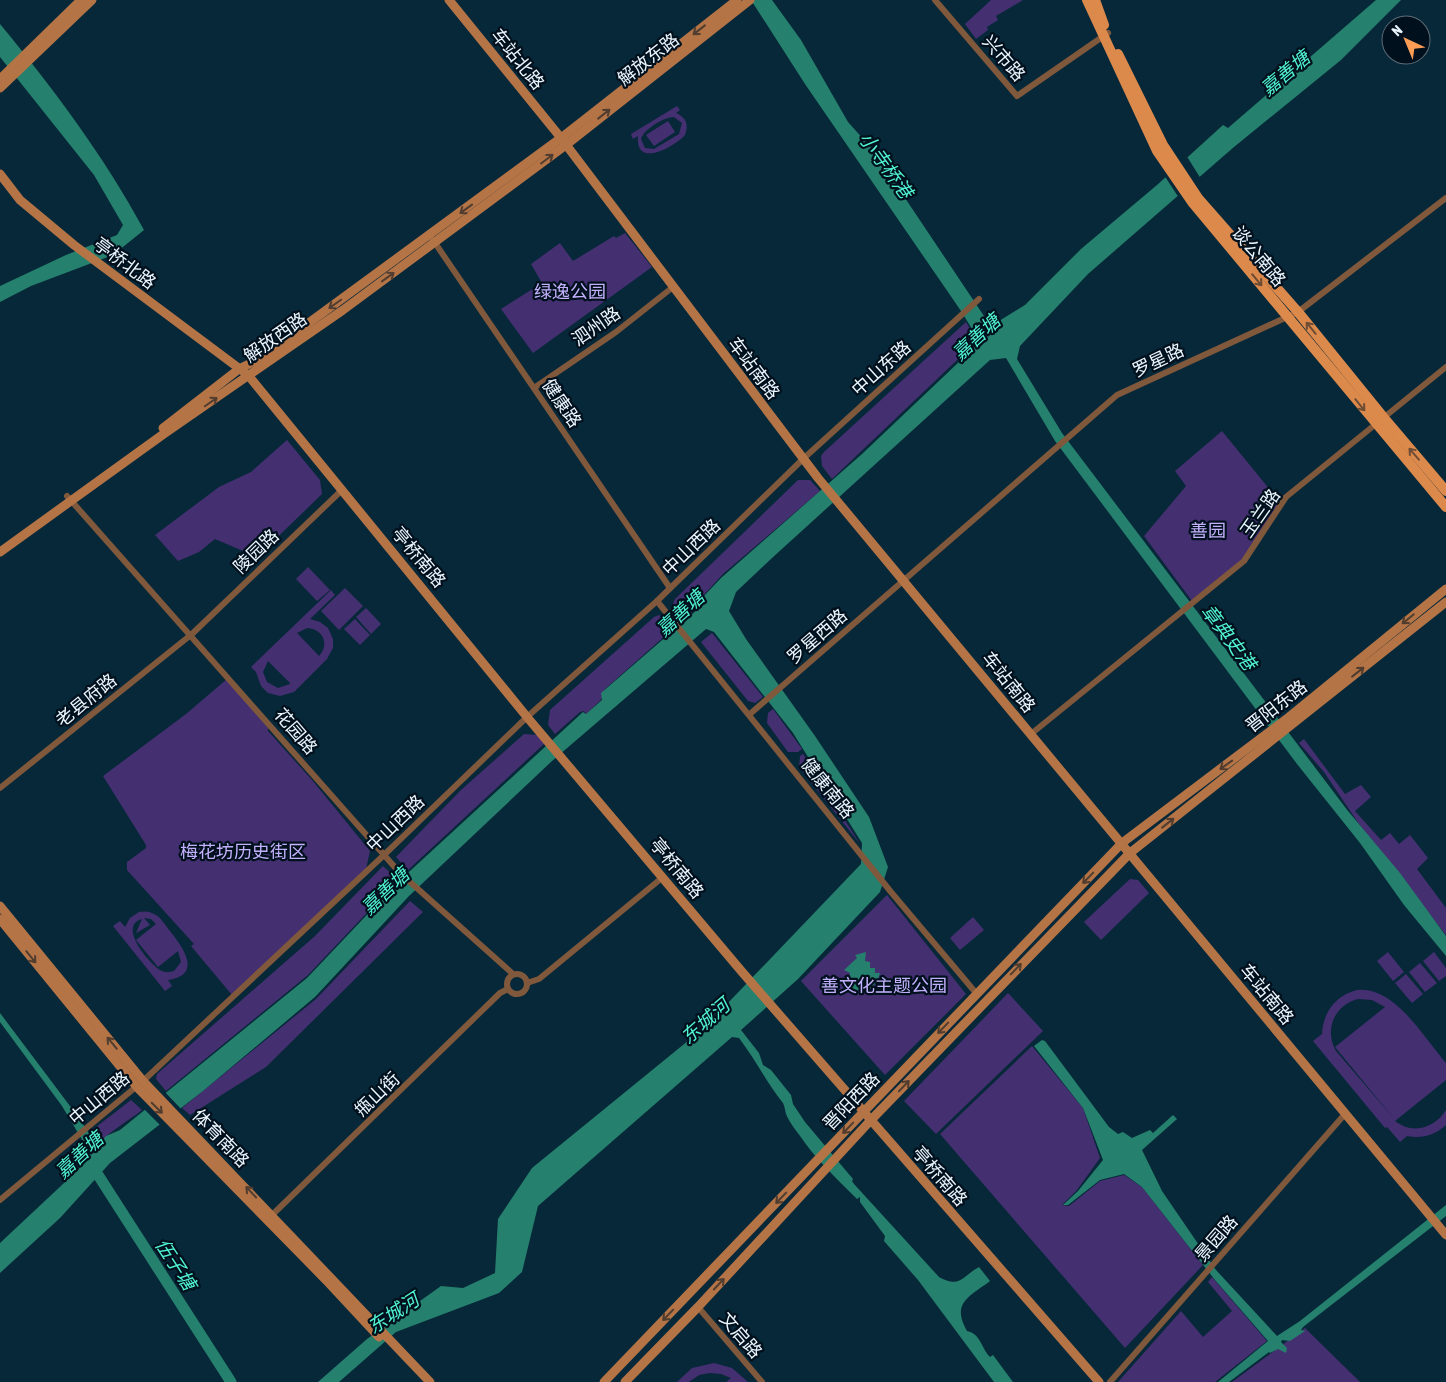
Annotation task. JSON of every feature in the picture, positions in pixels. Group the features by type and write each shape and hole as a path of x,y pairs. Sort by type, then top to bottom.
{"main road":[{"path":"35,50 81,0"},
{"path":"1,82 92,0"},
{"name":"车站北路","path":"449,0 564,141"},
{"name":"谈公南路","path":"1087,0 1160,148 1195,200 1293,314 1380,421 1446,508"},
{"name":"谈公南路","path":"1095,0 1105,35"},
{"name":"解放东路","path":"564,141 744,1"},
{"name":"解放西路","path":"0,544 248,376 564,141"},
{"name":"车站南路","path":"564,141 818,478 1446,1235"},
{"name":"亭桥北路","path":"0,174 20,200 102,268 186,328 238,369"},
{"name":"解放西路","path":"0,552 238,369 261,358 432,238"},
{"name":"亭桥南路","path":"238,369 248,376 527,716 743,973 1099,1382"},
{"name":"谈公南路","path":"1380,421 1446,491"},
{"name":"晋阳东路","path":"1291,721 1446,588"},
{"name":"晋阳东路","path":"1130,853 1268,739 1446,602"},
{"name":"晋阳东路","path":"1122,843 1268,739"},
{"name":"晋阳西路","path":"604,1382 1122,843"},
{"name":"晋阳西路","path":"625,1382 698,1307 870,1121 1130,853"},
{"name":"体育南路","path":"0,906 139,1084"},
{"name":"体育南路","path":"0,919 139,1084 401,1356 430,1382"},
{"name":"体育南路","path":"401,1356 422,1382"}],"street":[{"name":"兴市路","path":"935,0 1017,96 1105,35"},
{"name":"罗星路","path":"904,580 1070,438 1117,395 1293,314 1446,198"},
{"name":"健康路","path":"432,238 670,588"},
{"name":"泗州路","path":"534,388 616,332 673,287"},
{"name":"中山东路","path":"803,459 979,298"},
{"name":"玉兰路","path":"1031,734 1244,561 1286,497 1446,367"},
{"name":"中山西路","path":"0,1200 139,1084 384,855 527,716 657,601 803,459"},
{"name":"陵园路","path":"192,634 342,490"},
{"name":"花园路","path":"69,498 192,634 400,873 512,974"},
{"name":"罗星西路","path":"750,714 904,580"},
{"name":"健康南路","path":"657,601 699,650 892,892 976,993"},
{"name":"老县府路","path":"0,788 192,634"},
{"path":"527,983 539,979 663,876"},
{"path":"512,974 522,975 527,983 525,990 520,993 513,993 508,989 507,982 512,974"},
{"name":"甁山街","path":"269,1218 500,994 508,989"},
{"name":"景园路","path":"1110,1382 1345,1114"},
{"name":"文启路","path":"698,1307 762,1382"}],"green space":[{"path":"991,0 1023,0 996,16 998,20 987,27 988,30 976,39 965,24"},
{"path":"677,106 680,110 676,113 684,119 687,125 685,135 680,140 656,152 649,153 643,151 639,146 638,136 633,139 631,134","holes":["674,117 682,123 679,134 654,149 645,148 641,139 646,131 655,124"]},
{"path":"668,121 675,132 654,146 646,135"},
{"name":"绿逸公园","path":"625,233 652,267 533,353 501,309 542,283 531,264 560,243 573,261 614,236 616,238"},
{"path":"966,322 977,341 832,479 822,466 821,456 824,452"},
{"name":"善园","path":"1222,431 1280,502 1242,560 1192,601 1144,536 1186,486 1175,471"},
{"path":"287,440 320,480 322,494 257,557 215,539 199,552 178,561 155,535 219,487 251,472"},
{"path":"798,480 810,480 820,491 723,574 701,598 702,600 696,609 684,620 672,606 675,599"},
{"path":"308,567 330,590 317,601 296,579"},
{"path":"345,588 363,606 339,630 321,611"},
{"path":"331,590 335,595 310,619 320,622 328,628 333,639 333,648 327,659 294,692 280,696 268,693 261,686 256,672 251,667","holes":["307,628 317,631 323,638 324,647 319,656 297,633","268,661 290,683 290,684 278,688 267,682 263,672"]},
{"path":"366,608 381,624 371,634 356,617"},
{"path":"659,615 665,618 674,628 605,689 601,700 586,714 584,711 580,712 555,734 548,725 550,710 654,617"},
{"path":"355,619 370,635 360,645 344,629"},
{"path":"712,633 763,697 755,703 748,701 701,642"},
{"name":"梅花坊历史街区","path":"227,679 268,728 268,731 312,780 370,851 366,869 232,995 191,946 194,944 127,870 127,862 146,848 146,845 103,776 186,714"},
{"path":"773,709 802,749 798,752 788,752 767,723 768,713"},
{"path":"524,734 538,735 545,743 408,870 396,857 461,790"},
{"path":"1304,739 1345,794 1361,785 1371,797 1355,811 1381,840 1390,833 1399,844 1410,835 1428,858 1417,869 1446,908 1446,935 1363,830 1324,772 1299,743"},
{"path":"803,754 860,844 799,767 800,756"},
{"path":"383,866 398,880 308,975 166,1091 156,1079 157,1074 315,936"},
{"path":"1130,879 1138,880 1149,893 1101,940 1084,922"},
{"name":"善文化主题公园","path":"887,895 966,994 885,1075 801,981"},
{"path":"410,901 423,912 266,1067 190,1115 182,1108 316,999"},
{"path":"143,911 156,915 163,921 184,952 188,966 179,977 168,980 172,986 165,991 113,926 120,921 125,927 130,918","holes":["144,918 151,919 156,924 136,940 158,967 178,951 181,962 174,971 165,972 157,968 144,955 134,937 135,923 142,919 136,933 150,925"]},
{"path":"973,917 984,930 960,950 950,938"},
{"path":"1388,952 1404,972 1393,981 1377,961"},
{"path":"1434,952 1446,968 1446,976 1439,981 1423,961"},
{"path":"1420,963 1437,983 1425,992 1409,972"},
{"path":"1406,974 1423,994 1412,1003 1395,983"},
{"path":"1357,990 1371,991 1384,996 1408,1016 1446,1063 1446,1080 1395,1121 1409,1128 1423,1128 1436,1121 1446,1110 1446,1125 1428,1135 1407,1136 1400,1142 1387,1127 1385,1128 1313,1041 1322,1034 1325,1019 1332,1006 1337,1000","holes":["1358,999 1372,1000 1385,1007 1335,1047 1395,1120 1336,1051 1331,1035 1334,1019 1343,1007"]},
{"path":"1008,993 1043,1031 936,1134 904,1101"},
{"path":"1032,1046 1083,1108 1100,1158 1077,1190 1062,1205 1069,1206 1100,1181 1124,1175 1142,1187 1203,1265 1125,1348 940,1134"},
{"path":"131,1100 142,1110 113,1131 97,1146 87,1134"},
{"path":"1212,1277 1267,1341 1215,1382 1118,1382 1181,1311 1203,1337 1232,1311 1208,1282"},
{"path":"1305,1328 1360,1382 1232,1382"},
{"path":"714,1363 732,1368 748,1382 726,1382 731,1378 721,1374 710,1373 699,1375 689,1382 677,1382 692,1368"}],"shaded area":[{"path":"751,0 772,0 801,40 848,122 882,160 901,192 988,322 999,321 1025,305 1081,249 1157,185 1223,125 1228,128 1376,0 1401,0 1386,15 1381,15 1381,20 1341,60 1234,147 1088,274 1020,346 1017,359 1062,433 1348,811 1400,873 1446,936 1446,956 1404,905 1360,843 1297,764 1055,441 1006,358 990,360 736,592 729,611 746,639 815,736 869,817 888,867 880,892 798,979 741,1030 759,1053 763,1065 771,1070 791,1095 793,1104 805,1122 853,1179 854,1184 939,1277 952,1282 961,1280 979,1267 990,1281 969,1296 962,1307 961,1314 967,1331 978,1338 990,1357 993,1355 1013,1382 994,1382 918,1280 884,1241 885,1236 860,1202 860,1197 857,1199 823,1165 805,1143 788,1118 783,1103 745,1046 739,1038 732,1037 538,1206 522,1272 499,1293 396,1332 339,1382 318,1382 367,1339 441,1286 463,1288 495,1273 498,1219 532,1168 705,1027 861,864 862,843 793,733 714,632 706,629 552,761 409,896 315,997 203,1091 110,1163 60,1218 0,1273 0,1243 79,1169 87,1148 62,1106 0,1022 0,1013 79,1118 97,1146 106,1136 120,1130 307,978 398,882 583,712 586,714 602,700 601,693 698,609 704,600 702,598 721,578 862,454 980,342 961,311 805,84"},
{"path":"0,24 77,123 129,203 144,230 113,255 31,286 0,302 0,286 66,255 117,235 123,225 94,175 0,57"},
{"path":"866,952 865,961 870,962 870,968 875,968 875,973 880,973 872,987 861,991 853,989 848,985 850,973 844,970 857,958 855,955"},
{"path":"1042,1040 1045,1041 1109,1127 1118,1134 1123,1132 1132,1138 1150,1130 1153,1133 1173,1115 1177,1119 1142,1150 1162,1191 1216,1270 1277,1336 1300,1321 1446,1205 1446,1216 1303,1327 1301,1330 1305,1331 1290,1341 1282,1340 1281,1342 1287,1348 1286,1353 1278,1349 1269,1352 1229,1382 1218,1382 1268,1341 1215,1280 1142,1187 1124,1174 1100,1180 1068,1205 1063,1205 1078,1191 1103,1160 1083,1108 1034,1046"}],"pier":[{"path":"1186,155 1201,179 1179,198 1164,175"},
{"path":"164,1091 182,1110 161,1126 143,1108"}],"waterway":[{"name":"伍子塘","path":"91,1164 231,1382"}],"water label":[{"name":"嘉善塘","path":"1285,73"},
{"name":"小寺桥港","path":"886,165"},
{"name":"嘉善塘","path":"976,337"},
{"name":"嘉善塘","path":"680,613"},
{"name":"章典史港","path":"1229,637"},
{"name":"嘉善塘","path":"385,891"},
{"name":"东城河","path":"705,1021"},
{"name":"嘉善塘","path":"79,1155"},
{"name":"东城河","path":"393,1313"}]}
